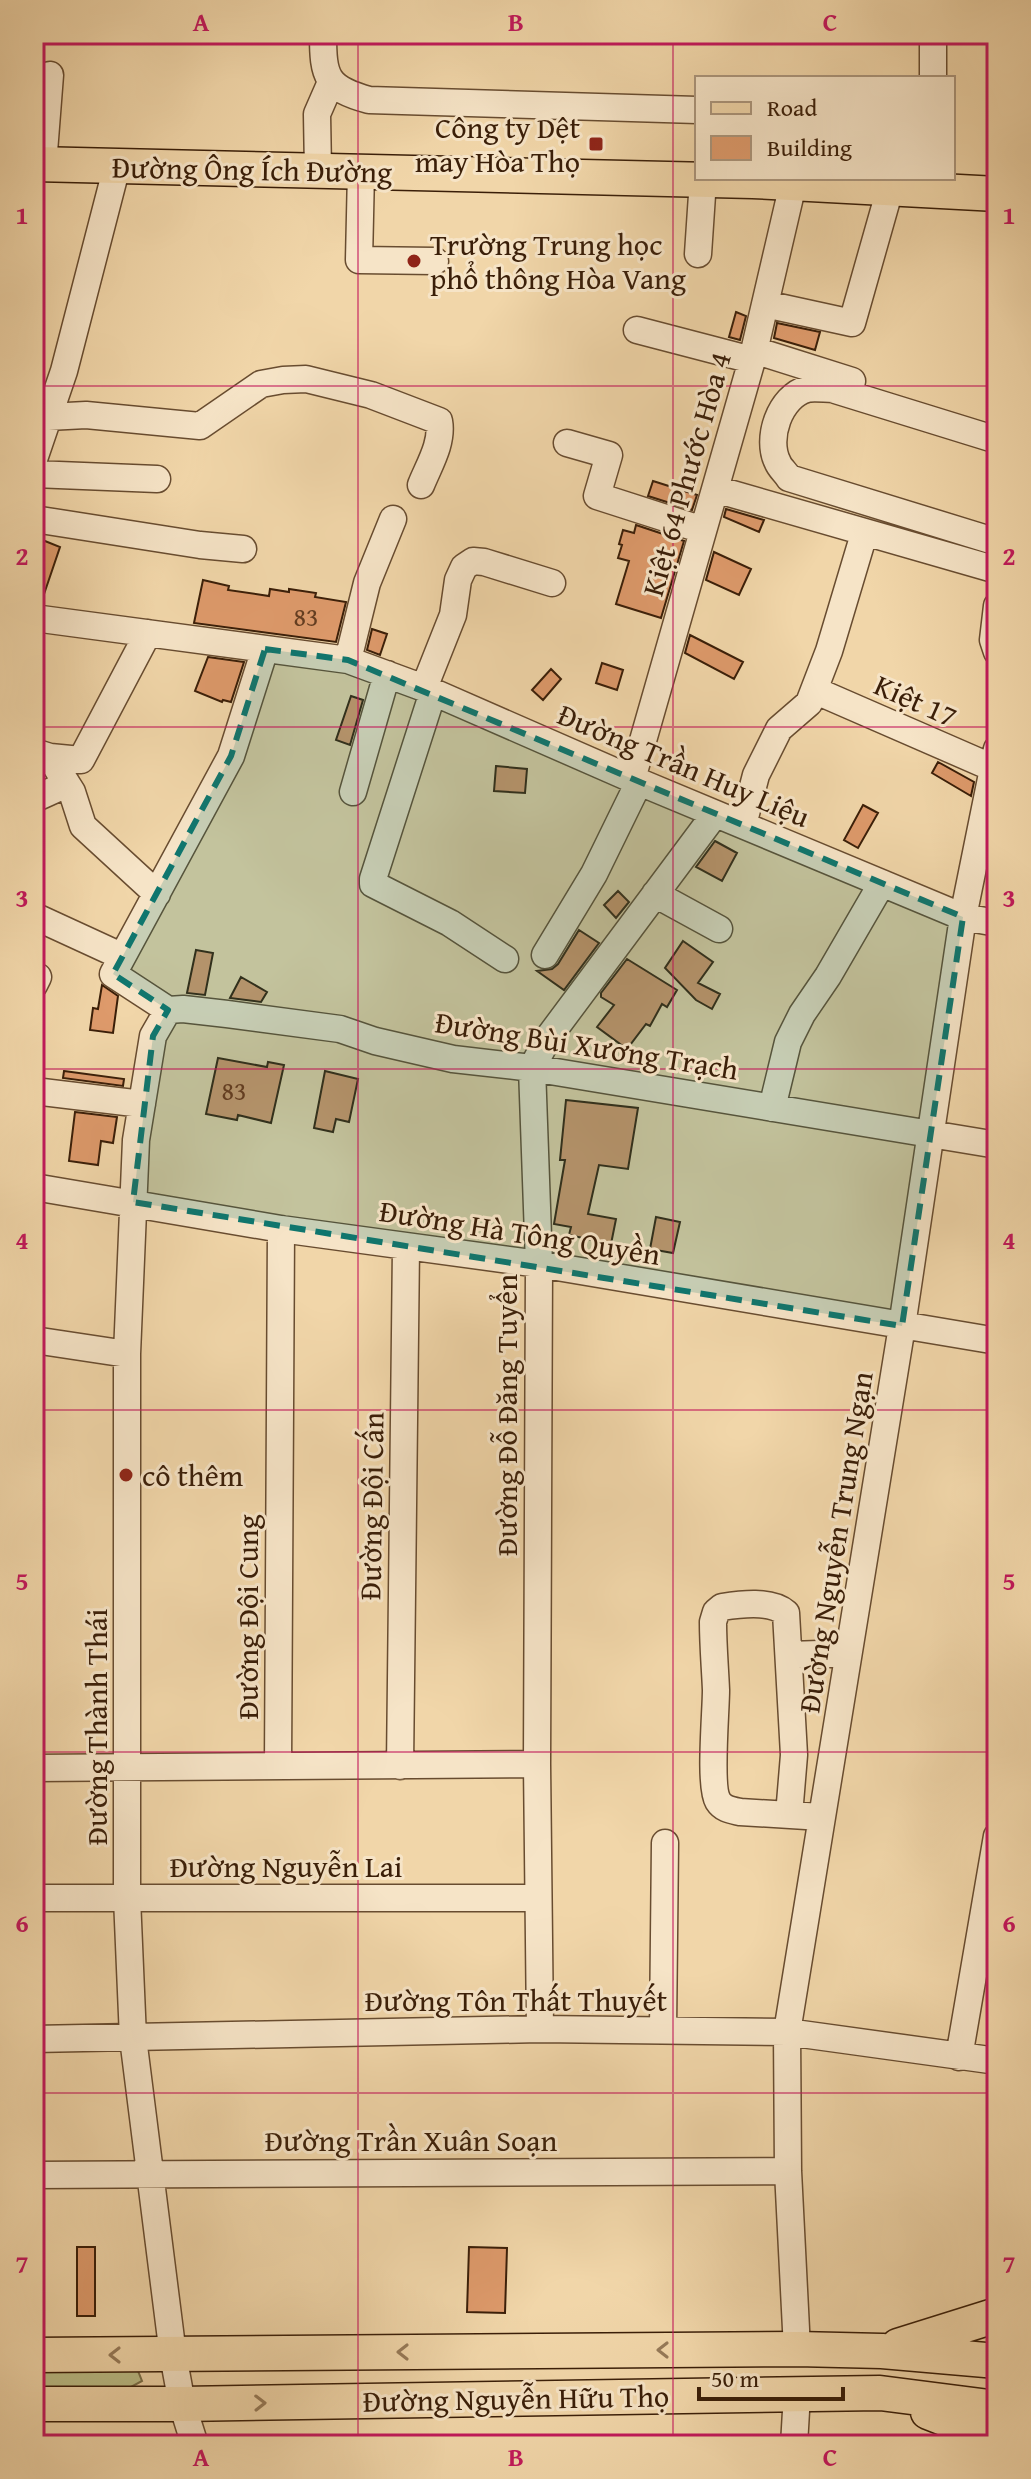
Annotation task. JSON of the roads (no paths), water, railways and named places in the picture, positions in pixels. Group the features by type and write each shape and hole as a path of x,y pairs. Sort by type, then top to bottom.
{"main road":[{"name":"Đường Ông Ích Đường","path":"38,164 695,180"},
{"name":"Đường Ông Ích Đường","path":"703,180 890,189 934,184 997,194"},
{"path":"882,2351 997,2315"},
{"name":"Đường Nguyễn Hữu Thọ","path":"34,2355 797,2349 882,2351 997,2361"},
{"name":"Đường Nguyễn Hữu Thọ","path":"34,2404 880,2393 997,2408"},
{"path":"880,2393 997,2439"}],"street":[{"path":"323,34 323,60 331,82 345,93 369,100 695,110"},
{"path":"933,34 933,76"},
{"path":"38,164 50,75"},
{"path":"318,171 317,114 331,82"},
{"path":"34,459 64,371 117,166"},
{"path":"361,172 359,260 435,261"},
{"path":"698,254 703,180"},
{"name":"Kiệt 64 Phước Hòa 4","path":"545,955 594,874 636,780 753,355 793,184"},
{"path":"765,304 852,323 890,189"},
{"path":"637,330 753,355 913,401"},
{"path":"48,417 86,415 200,426 261,384 306,379 371,395 439,421 435,451 421,485"},
{"path":"997,440 832,389 807,389 789,401 778,417 774,438 777,462 789,478 997,542"},
{"path":"567,443 609,455 597,496 703,530"},
{"path":"34,474 157,479"},
{"path":"715,489 997,570"},
{"path":"34,519 243,549"},
{"path":"348,660 367,583 393,519"},
{"path":"743,825 756,775 779,729 809,703 829,651 864,534"},
{"path":"505,959 450,923 378,889 373,879 453,615 458,580 464,567 473,561 498,565 552,583"},
{"path":"997,606 993,640 997,652"},
{"name":"Đường Trần Huy Liệu","path":"34,618 348,660 428,690 963,917 997,923"},
{"path":"42,754 81,760 148,633"},
{"path":"168,1010 113,974 231,756 265,649"},
{"path":"353,792 387,674"},
{"name":"Kiệt 17","path":"814,690 995,758"},
{"path":"42,754 67,784 83,826 157,894"},
{"name":"Đường Nguyễn Trung Ngạn","path":"797,2349 788,2171 787,2032 902,1326 963,917 995,758"},
{"path":"34,799 67,784"},
{"path":"532,1068 548,1038 715,814"},
{"path":"772,1108 788,1042 882,883"},
{"path":"655,894 719,929"},
{"path":"34,916 121,956"},
{"path":"34,975 38,977 34,985"},
{"name":"Đường Bùi Xương Trạch","path":"168,1010 183,1009 340,1029 375,1041 453,1059 532,1068 997,1145"},
{"name":"Đường Thành Thái","path":"168,1010 153,1036 136,1140 133,1202 127,1354 127,1898 133,2038 173,2355 182,2404 195,2445"},
{"name":"Đường Đỗ Đăng Tuyển","path":"532,1068 539,1264 537,1764 540,2029"},
{"path":"34,1091 142,1104"},
{"name":"Đường Hà Tông Quyền","path":"34,1187 281,1229 539,1264 997,1341"},
{"name":"Đường Đội Cung","path":"278,1766 281,1229"},
{"name":"Đường Đội Cấn","path":"400,1766 406,1247"},
{"path":"34,1340 127,1354"},
{"path":"789,1815 794,1755 789,1620 781,1608 722,1607 716,1612 713,1622 716,1795 719,1804 729,1810 789,1815 822,1817"},
{"path":"790,1655 848,1653"},
{"path":"34,1768 537,1764"},
{"path":"959,2057 997,1836"},
{"path":"663,2030 665,1843"},
{"name":"Đường Nguyễn Lai","path":"34,1898 538,1898"},
{"name":"Đường Tôn Thất Thuyết","path":"34,2039 540,2029 787,2032 997,2061"},
{"name":"Đường Trần Xuân Soạn","path":"34,2175 788,2171"},
{"path":"794,2445 797,2394"}],"place":[{"name":"Công ty Dệt may Hòa Thọ","path":"596,144"},
{"name":"Trường Trung học phổ thông Hòa Vang","path":"414,261"},
{"name":"cô thêm","path":"126,1475"}]}
